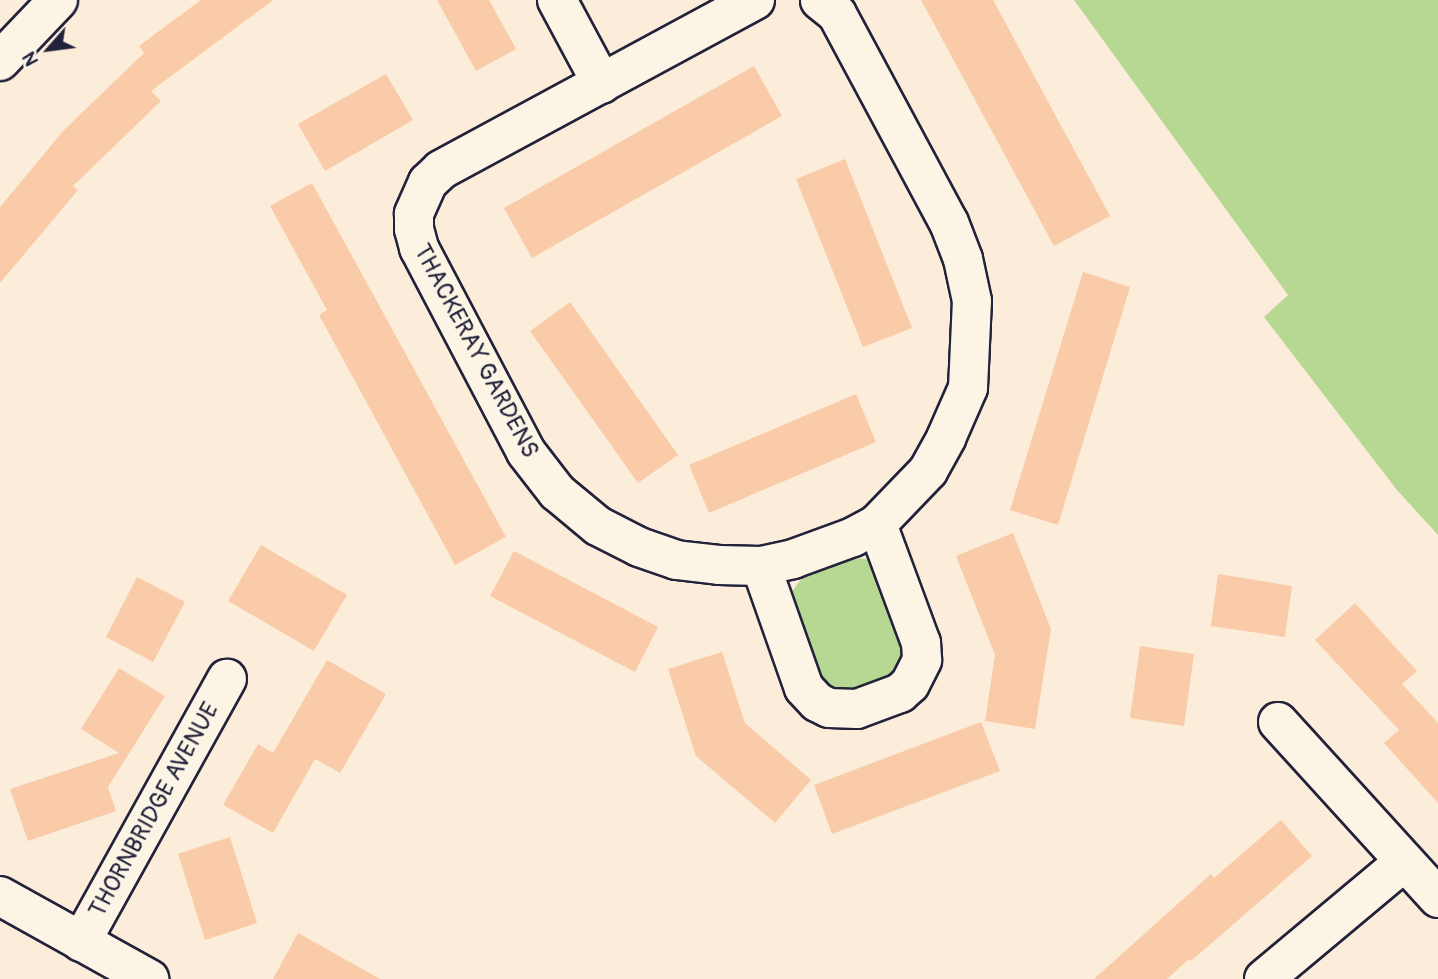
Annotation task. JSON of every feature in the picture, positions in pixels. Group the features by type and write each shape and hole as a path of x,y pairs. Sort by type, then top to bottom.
{"street":[{"path":"0,61 58,0"},
{"path":"557,0 602,84"},
{"name":"THACKERAY GARDENS","path":"755,0 441,170 428,182 414,214 414,229 419,248 526,453 557,492 598,526 639,547 676,560 761,566 805,555 853,537 877,524 928,471 968,388 972,301 963,258 949,223 836,14 820,0"},
{"path":"761,566 804,688 817,702 829,708 857,709 900,694 917,673 922,660 921,643 877,524"},
{"name":"THORNBRIDGE AVENUE","path":"82,942 227,678"},
{"path":"1278,722 1438,898"},
{"path":"1264,979 1404,862"},
{"name":"THORNBRIDGE AVENUE","path":"0,897 149,979"}],"green space":[{"path":"1074,0 1438,0 1438,535 1397,490 1264,317 1288,295"},
{"path":"855,558 866,559 874,564 905,639 904,660 889,679 857,692 836,690 818,676 792,609 791,593 804,575"}],"building":[{"path":"201,0 273,0 151,91 161,101 73,186 78,190 0,283 0,207 63,131 144,53 139,46"},
{"path":"437,0 489,0 516,49 476,71"},
{"path":"921,0 993,0 1110,216 1054,246"},
{"path":"754,66 782,116 532,258 504,208"},
{"path":"386,74 413,120 325,171 298,124"},
{"path":"845,159 912,328 863,347 796,179"},
{"path":"312,183 506,537 455,565 319,315 327,310 270,206"},
{"path":"1083,272 1130,287 1058,525 1010,510"},
{"path":"570,302 678,455 638,483 530,331"},
{"path":"856,394 876,442 709,513 689,465"},
{"path":"1013,533 1051,629 1035,729 985,721 995,655 956,556"},
{"path":"261,545 347,595 314,651 228,601"},
{"path":"514,551 658,627 635,672 490,596"},
{"path":"1218,574 1292,586 1285,637 1211,626"},
{"path":"137,577 185,602 153,662 106,637"},
{"path":"1355,603 1417,671 1402,684 1438,723 1438,803 1384,743 1399,730 1315,640"},
{"path":"1140,646 1194,654 1184,726 1130,718"},
{"path":"722,652 745,723 811,780 775,823 696,756 668,669"},
{"path":"327,660 386,694 340,773 315,759 273,833 223,805 258,744 273,753"},
{"path":"119,668 165,696 108,787 116,811 28,841 10,789 119,753 81,729"},
{"path":"981,722 1000,771 832,834 814,785"},
{"path":"1281,820 1312,856 1191,961 1189,959 1167,979 1094,979 1211,874 1214,878"},
{"path":"230,837 257,923 205,940 178,854"},
{"path":"298,933 380,979 273,979"}]}
